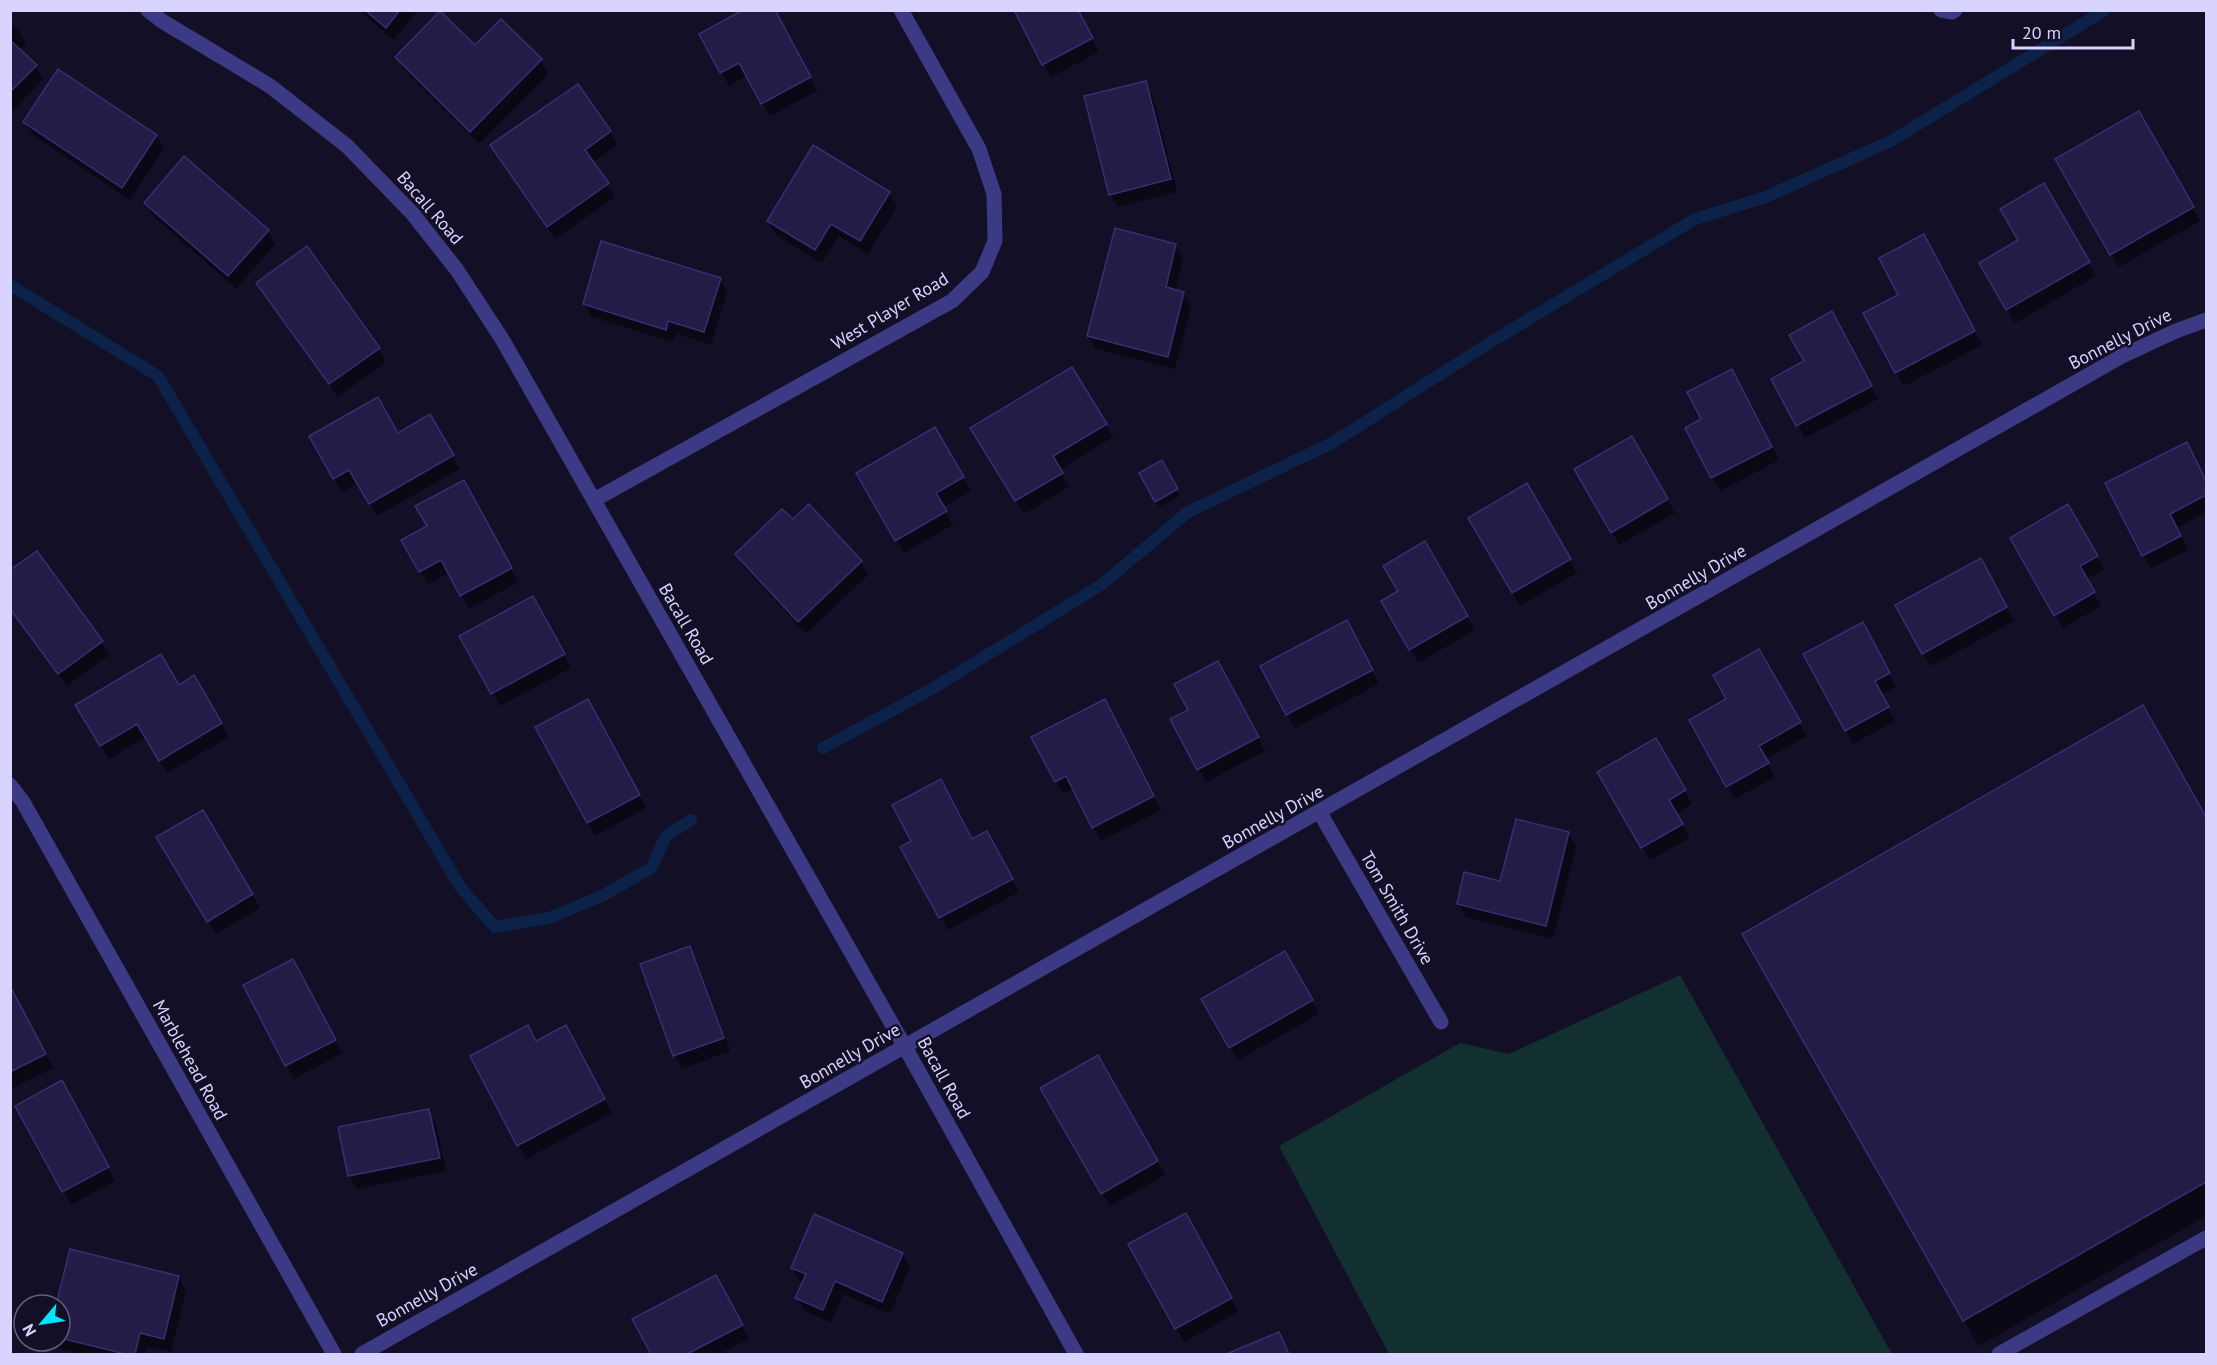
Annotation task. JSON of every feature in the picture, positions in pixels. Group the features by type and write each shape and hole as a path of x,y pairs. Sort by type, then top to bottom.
{"street":[{"name":"Bacall Road","path":"148,10 162,21 270,86 347,146 412,213 457,270 502,339 594,500 905,1047 1076,1354"},
{"name":"West Player Road","path":"594,500 952,301 982,272 995,242 994,194 980,149 901,10"},
{"path":"1941,10 1952,12 1954,10"},
{"name":"Bonnelly Drive","path":"362,1354 1320,813 2122,356 2206,320"},
{"name":"Marblehead Road","path":"10,785 28,812 334,1354"},
{"name":"Tom Smith Drive","path":"1320,813 1441,1023"},
{"path":"2000,1354 2206,1238"}],"green space":[{"path":"1680,975 1892,1354 1389,1354 1279,1146 1460,1043 1509,1054"}],"building":[{"path":"365,10 400,10 386,28"},
{"path":"743,10 775,10 811,77 761,104 739,63 720,73 699,34"},
{"path":"1014,10 1078,10 1093,38 1042,65"},
{"path":"440,11 475,45 501,19 542,59 470,132 395,57"},
{"path":"10,40 37,65 10,92"},
{"path":"58,69 157,135 122,188 23,122"},
{"path":"1146,81 1171,179 1109,195 1084,96"},
{"path":"578,84 611,131 585,150 609,183 547,227 490,145"},
{"path":"2139,111 2194,207 2110,255 2055,159"},
{"path":"813,145 890,192 860,241 831,224 815,250 767,221"},
{"path":"184,156 269,230 228,276 144,203"},
{"path":"2044,183 2090,262 2006,310 1979,263 2018,240 2000,209"},
{"path":"1115,228 1176,244 1166,287 1184,292 1168,357 1087,336"},
{"path":"1924,234 1975,331 1895,373 1863,313 1898,295 1879,258"},
{"path":"601,241 721,278 704,332 668,321 666,330 583,304"},
{"path":"307,246 380,348 329,384 256,283"},
{"path":"1832,311 1872,386 1796,426 1771,379 1804,361 1789,335"},
{"path":"1072,367 1107,424 1053,456 1063,473 1015,501 970,428"},
{"path":"1732,369 1772,447 1711,478 1685,428 1701,419 1687,392"},
{"path":"378,397 398,433 430,414 454,455 369,504 349,470 333,479 309,436"},
{"path":"935,427 964,477 936,493 947,511 895,541 856,473"},
{"path":"1632,436 1668,499 1611,533 1574,469"},
{"path":"2187,442 2206,481 2206,495 2170,514 2181,536 2142,556 2105,483"},
{"path":"1162,460 1178,489 1155,502 1139,473"},
{"path":"464,480 512,568 460,596 441,560 419,572 401,540 427,526 415,506"},
{"path":"1527,483 1571,559 1512,593 1468,518"},
{"path":"809,504 862,561 798,622 735,554 782,509 793,519"},
{"path":"2068,504 2098,556 2080,566 2095,592 2054,616 2010,538"},
{"path":"1425,541 1468,616 1409,650 1381,601 1398,591 1383,566"},
{"path":"37,551 103,641 58,674 10,609 10,570"},
{"path":"1981,558 2007,607 1922,654 1895,605"},
{"path":"533,596 565,654 491,694 459,636"},
{"path":"1347,620 1373,670 1286,715 1260,666"},
{"path":"1863,622 1890,673 1875,681 1889,707 1845,731 1803,654"},
{"path":"1759,649 1801,722 1759,746 1769,763 1726,787 1689,720 1726,699 1713,675"},
{"path":"161,654 179,685 194,675 222,723 159,761 137,724 100,746 75,705"},
{"path":"1218,661 1259,737 1197,770 1170,719 1188,710 1174,684"},
{"path":"588,699 640,795 587,823 535,727"},
{"path":"1105,699 1154,796 1092,828 1066,776 1055,782 1031,737"},
{"path":"2143,705 2206,817 2206,1182 1963,1321 1742,934"},
{"path":"1656,738 1686,790 1669,800 1683,824 1641,848 1597,772"},
{"path":"941,779 972,839 987,831 1013,879 939,918 900,847 911,841 892,805"},
{"path":"203,810 253,894 207,922 156,837"},
{"path":"1516,819 1569,832 1546,926 1457,904 1464,872 1500,881"},
{"path":"690,946 724,1038 673,1056 640,964"},
{"path":"1285,951 1313,1000 1229,1048 1201,999"},
{"path":"293,959 336,1040 285,1066 243,985"},
{"path":"10,986 46,1054 10,1072"},
{"path":"528,1025 536,1041 566,1025 605,1099 517,1146 470,1056"},
{"path":"1098,1055 1158,1161 1101,1194 1040,1088"},
{"path":"62,1080 109,1167 62,1192 15,1106"},
{"path":"429,1109 440,1158 348,1176 338,1127"},
{"path":"1186,1213 1232,1298 1175,1329 1128,1244"},
{"path":"814,1214 903,1253 882,1302 835,1281 823,1310 795,1298 806,1274 791,1268"},
{"path":"70,1249 179,1276 164,1339 140,1333 135,1354 125,1354 72,1341 72,1293 59,1293"},
{"path":"716,1275 743,1325 687,1354 651,1354 632,1319"},
{"path":"1279,1332 1289,1354 1226,1354"}],"waterway":[{"path":"823,748 930,690 1101,585 1188,512 1332,443 1494,340 1695,219 1763,198 1891,141 2105,10"},
{"path":"10,285 158,376 461,888 495,927 549,918 602,896 651,868 666,836 691,820"}]}
